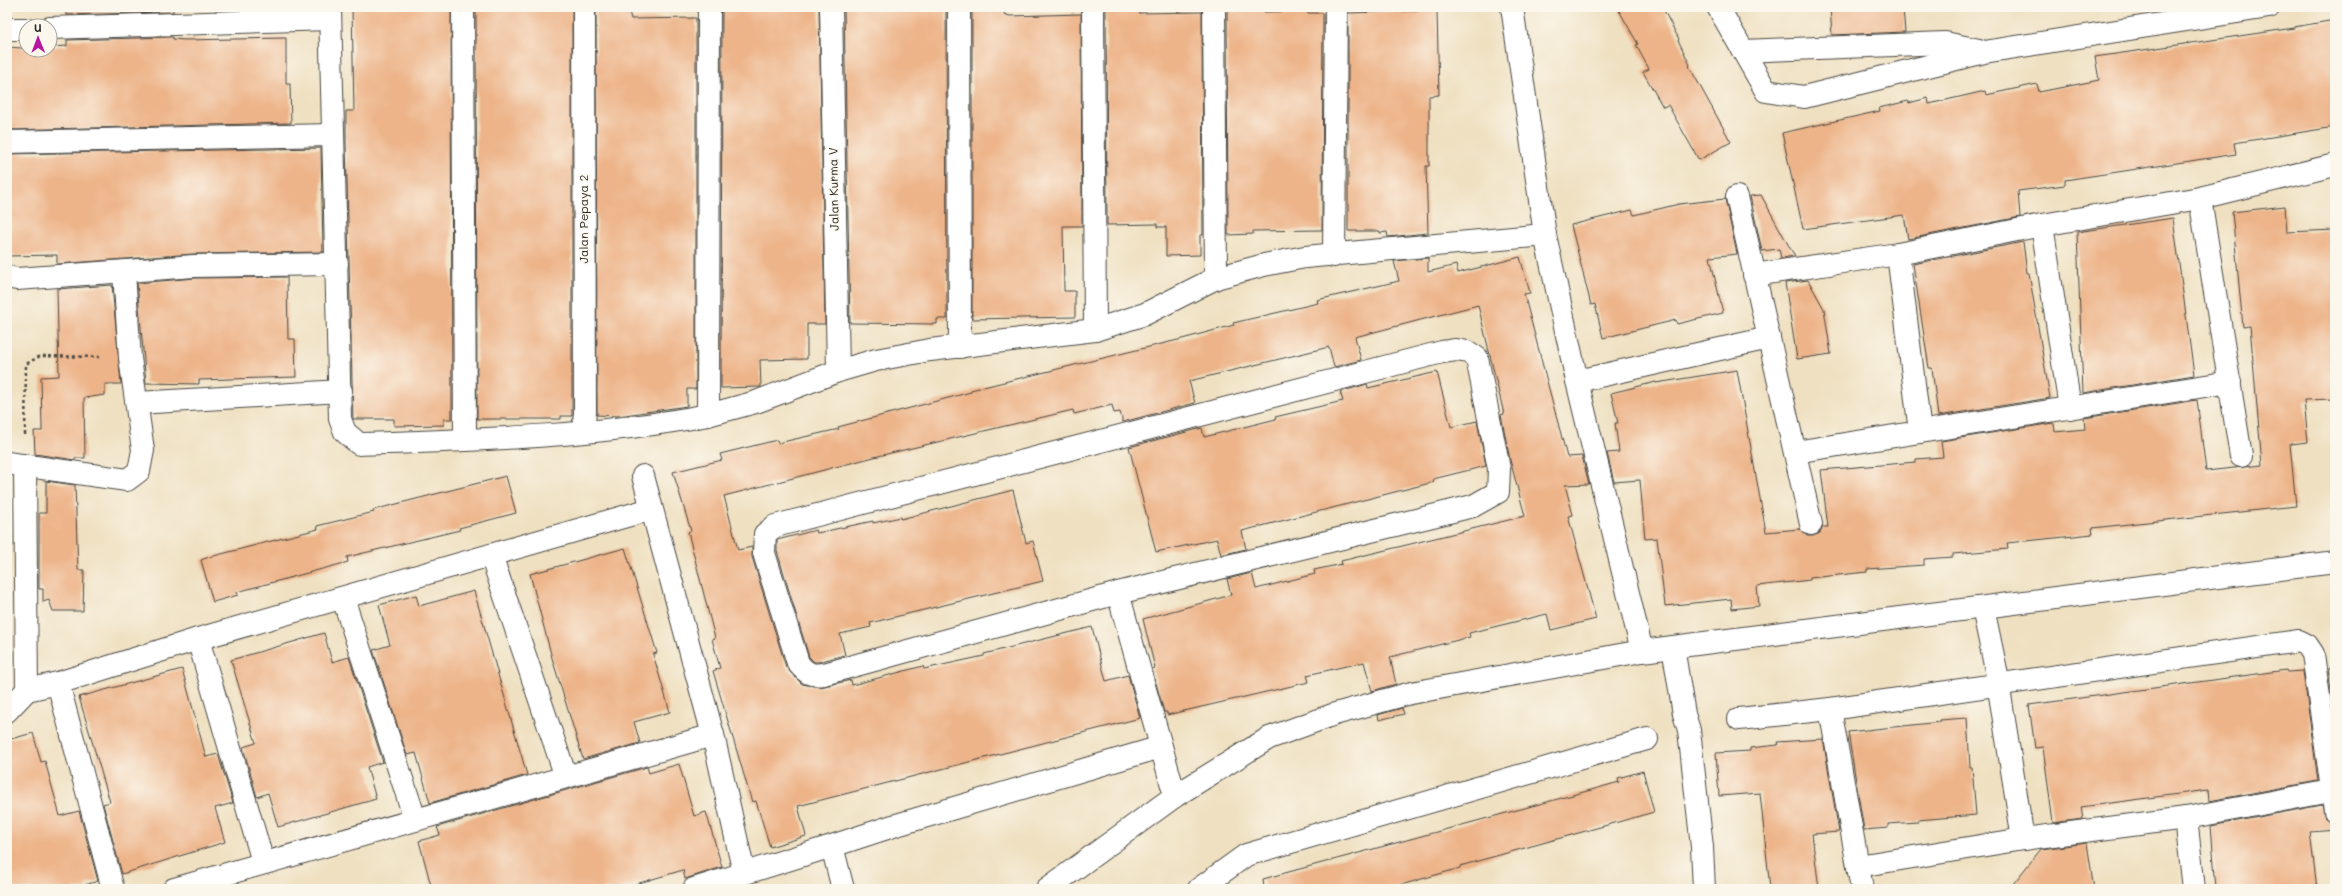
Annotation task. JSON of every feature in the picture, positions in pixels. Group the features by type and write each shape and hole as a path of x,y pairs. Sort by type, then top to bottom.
{"street":[{"path":"463,7 465,440"},
{"name":"Jalan Pepaya 2","path":"583,432 585,412 584,7"},
{"path":"708,415 709,7"},
{"name":"Jalan Kurma V","path":"831,7 838,371"},
{"path":"959,7 960,347"},
{"path":"1093,7 1095,330"},
{"path":"1214,7 1216,278"},
{"path":"1334,256 1336,7"},
{"path":"1512,7 1545,235 1577,381 1642,651"},
{"path":"1718,7 1766,91 1804,98 1984,52 2206,12 2269,7"},
{"path":"58,28 330,13 341,391 340,419 345,432 359,444 465,440 616,430 708,415 756,402 838,371 876,360 960,347 1095,330 1145,314 1216,278 1305,257 1334,256 1545,235"},
{"path":"7,29 18,29"},
{"path":"1743,51 1945,43 1984,52"},
{"path":"7,142 333,135"},
{"path":"1754,275 1898,254 2042,225 2200,198 2335,165"},
{"path":"1737,197 1811,524"},
{"path":"2200,198 2241,456"},
{"path":"2042,225 2070,408"},
{"path":"1898,254 1920,432"},
{"path":"7,277 17,279 124,273 194,266 337,264"},
{"path":"27,690 16,464 127,480 139,471 143,450 130,358 124,273"},
{"path":"1577,381 1769,338"},
{"path":"1442,352 1468,352 1477,358 1499,469 1498,492 1491,498 1473,506 1118,593 831,672 812,675 805,672 798,662 764,553 765,534 775,526 1442,352"},
{"path":"1795,452 2230,382"},
{"path":"137,404 341,391"},
{"path":"643,476 713,735 744,873"},
{"path":"7,711 27,690 58,683 198,639 651,509"},
{"path":"491,555 566,776"},
{"path":"1047,889 1175,796 1269,738 1334,714 1410,693 1642,651 1675,654 1985,614 2335,562"},
{"path":"1118,593 1175,796"},
{"path":"343,598 415,819"},
{"path":"1985,614 2023,839"},
{"path":"198,639 264,862"},
{"path":"1739,719 1830,709 1997,678 2298,642 2307,645 2313,654 2333,801 2023,839 1858,866"},
{"path":"1675,654 1684,714 1689,730 1702,847 1704,889"},
{"path":"58,683 112,889"},
{"path":"1830,709 1862,889"},
{"path":"174,889 264,862 713,735"},
{"path":"1199,889 1246,855 1647,739"},
{"path":"694,889 893,826 1161,747"},
{"path":"2186,818 2194,889"},
{"path":"832,846 843,889"}],"path":[{"path":"16,464 26,364 40,356 130,358"}],"building":[{"path":"66,7 173,7 173,12 66,15"},
{"path":"352,7 451,7 452,419 444,419 444,425 394,426 394,419 353,419 346,143 346,111 354,111"},
{"path":"476,7 572,7 572,416 561,416 561,419 477,419"},
{"path":"596,7 628,7 631,19 696,18 696,389 687,389 687,406 618,416 597,415"},
{"path":"722,7 819,7 825,324 807,324 807,359 760,360 761,387 721,388"},
{"path":"844,7 946,7 947,319 937,319 937,324 850,323"},
{"path":"972,7 1004,7 1004,14 1010,16 1081,14 1082,226 1063,226 1064,291 1075,291 1075,317 972,319"},
{"path":"1106,7 1139,7 1139,13 1202,12 1203,235 1200,235 1200,255 1166,256 1166,227 1157,227 1157,224 1107,225"},
{"path":"1229,7 1264,7 1264,12 1307,11 1307,13 1323,13 1322,230 1253,231 1253,234 1228,235 1227,12 1229,12"},
{"path":"1617,7 1662,7 1679,39 1678,40 1690,65 1689,66 1731,142 1699,160 1668,105 1663,107 1643,72 1649,69 1636,45 1638,44"},
{"path":"1830,7 1903,7 1905,32 1832,35"},
{"path":"1437,10 1439,95 1429,96 1429,166 1426,166 1428,233 1388,237 1387,232 1348,231 1348,13"},
{"path":"2335,20 2335,127 2234,143 2236,154 2065,180 2065,185 2018,191 2020,217 1908,239 1904,215 1803,229 1782,133 1880,111 1879,108 1908,101 1909,103 1928,98 1929,104 1985,91 1986,95 2037,84 2039,92 2099,80 2095,57 2294,28"},
{"path":"173,37 173,39 185,40 286,38 286,84 290,84 291,123 7,130 7,47 18,48 18,58 58,58 58,47 67,46 67,40"},
{"path":"321,148 323,252 193,254 57,264 57,255 7,256 7,154"},
{"path":"1761,195 1795,256 1781,258 1779,249 1762,251 1750,196"},
{"path":"1725,199 1737,254 1710,257 1723,313 1677,324 1676,320 1603,338 1595,304 1591,305 1571,225 1632,210 1634,215 1679,204"},
{"path":"2285,206 2287,232 2335,230 2335,399 2304,400 2308,442 2290,444 2296,506 2092,528 2093,534 2007,543 2008,549 1953,554 1953,557 1924,559 1924,565 1867,569 1867,572 1810,578 1810,580 1757,586 1759,606 1732,609 1731,599 1665,606 1657,538 1645,539 1640,480 1614,482 1607,453 1619,452 1615,423 1618,423 1611,393 1656,382 1737,370 1766,532 1800,529 1807,536 1813,536 1820,533 1823,527 1828,527 1821,470 1916,462 1916,459 1943,457 1941,441 2054,423 2055,432 2085,429 2084,418 2197,400 2206,471 2262,465 2250,326 2243,327 2232,212"},
{"path":"2173,218 2194,375 2083,393 2077,232"},
{"path":"2023,242 2027,273 2029,273 2050,398 1938,416 1932,368 1929,368 1913,264"},
{"path":"1520,257 1530,293 1524,294 1567,457 1582,456 1589,484 1565,485 1573,515 1568,516 1596,619 1551,630 1547,614 1469,633 1470,637 1390,657 1396,684 1372,691 1364,662 1307,675 1309,682 1167,715 1167,712 1164,712 1152,669 1155,668 1143,619 1231,595 1227,579 1252,573 1256,589 1315,574 1314,570 1342,564 1341,561 1525,516 1510,460 1501,415 1504,414 1478,305 1355,337 1361,360 1334,367 1329,347 1189,381 1195,403 1123,422 1120,412 1114,413 1112,405 1074,414 1073,410 874,457 724,496 738,550 752,547 752,557 786,667 802,684 820,687 851,680 852,685 923,666 924,669 984,656 984,654 1092,627 1106,681 1128,675 1140,718 798,806 806,836 770,847 756,801 752,802 713,671 720,668 712,639 715,638 688,532 691,531 673,472 722,460 720,454 777,440 778,443 839,429 838,427 971,392 971,390 1182,339 1234,325 1233,323 1318,303 1317,300 1399,281 1394,261 1428,258 1428,272 1456,265 1458,273"},
{"path":"287,277 288,339 295,339 296,377 199,380 199,384 146,383 137,283 195,278"},
{"path":"1808,280 1824,309 1831,354 1797,359 1785,283"},
{"path":"112,285 121,384 105,384 105,395 84,398 85,458 75,458 75,460 35,454 34,431 42,431 41,377 59,376 57,289"},
{"path":"1437,372 1451,427 1477,421 1486,466 1433,479 1434,482 1242,531 1246,549 1221,555 1217,539 1156,552 1129,447 1202,428 1204,437 1276,419 1275,417 1343,401 1340,392 1367,384 1368,388"},
{"path":"506,476 516,513 459,528 460,530 347,557 348,562 237,592 238,595 213,602 201,560 318,529 317,526 374,512 373,510"},
{"path":"46,481 75,485 78,570 84,570 83,611 53,611 49,600 43,602 43,589 39,589 39,513 46,513"},
{"path":"1013,490 1026,543 1033,541 1043,581 870,623 871,627 840,634 845,655 818,662 814,662 809,657 777,551 777,540 816,530 817,533 873,521 873,523 901,517 901,519"},
{"path":"625,548 657,653 653,654 670,712 634,722 640,743 583,759 552,658 530,574"},
{"path":"474,591 527,775 430,803 416,753 407,755 373,650 390,645 379,605 416,595 419,606"},
{"path":"324,633 332,662 349,657 383,762 367,767 376,799 278,827 268,793 257,797 243,747 256,743 231,660"},
{"path":"2335,667 2335,721 2328,668"},
{"path":"182,669 206,757 218,754 233,803 215,808 225,842 122,874 103,804 110,802 79,697"},
{"path":"2286,670 2287,672 2303,671 2318,781 2209,801 2208,790 2081,807 2083,819 2053,823 2043,747 2035,748 2029,705"},
{"path":"1402,708 1404,714 1379,720 1378,715"},
{"path":"1967,718 1970,767 1972,767 1976,815 1888,824 1888,828 1864,830 1848,732"},
{"path":"33,733 41,762 45,761 60,816 79,811 98,881 85,885 87,889 7,889 7,740"},
{"path":"1823,739 1839,832 1812,834 1819,889 1770,889 1760,793 1719,796 1716,753 1750,751 1750,748 1778,745 1777,742"},
{"path":"679,764 694,816 706,812 722,867 685,879 683,870 619,889 432,889 419,841 440,835 437,827 647,767 649,773"},
{"path":"1643,771 1654,812 1460,866 1460,868 1387,889 1264,889 1263,879 1591,790 1619,782 1618,778"},
{"path":"2322,805 2325,818 2335,823 2335,829 2310,831 2317,889 2216,889 2211,826"},
{"path":"2087,843 2094,889 2009,889 2041,849"}]}
